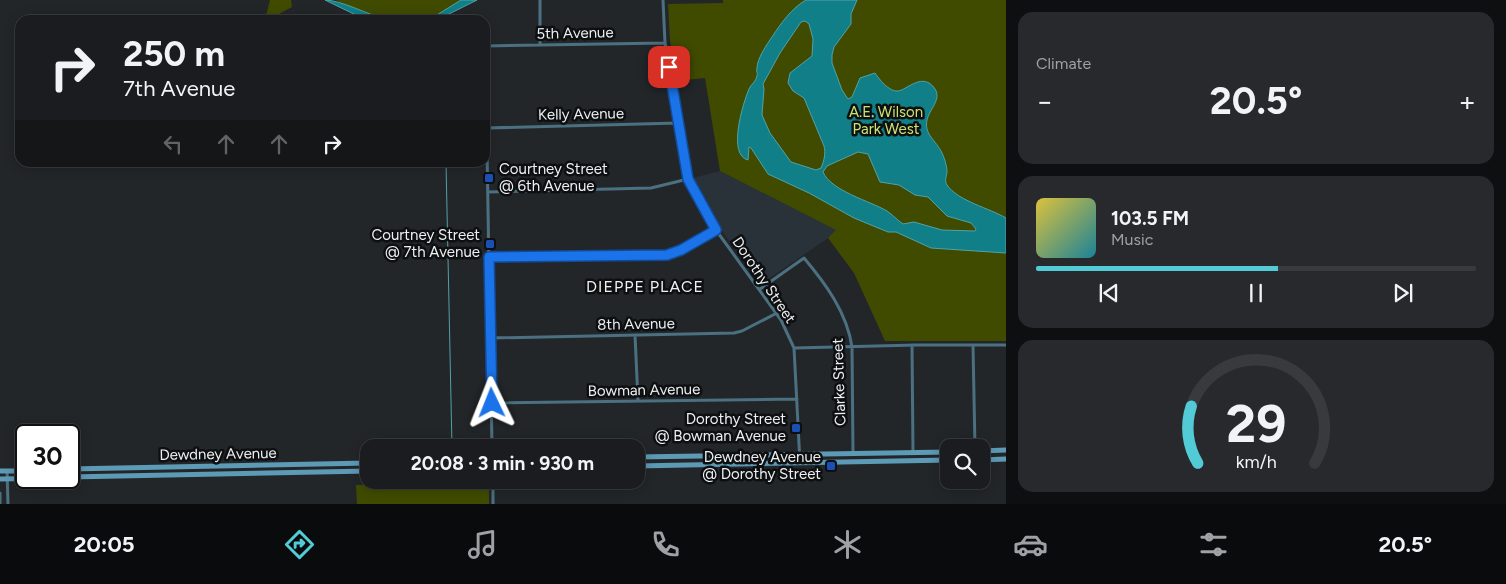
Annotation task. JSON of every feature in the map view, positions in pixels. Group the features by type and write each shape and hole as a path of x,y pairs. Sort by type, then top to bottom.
{"main road":[{"path":"990,451 1006,450"},
{"path":"645,458 940,452"},
{"path":"990,460 1006,459"},
{"path":"645,466 940,460"},
{"name":"Dewdney Avenue","path":"80,470 360,463"},
{"path":"0,471 15,471"},
{"name":"Dewdney Avenue","path":"80,477 360,471"},
{"path":"0,479 15,478"}],"street":[{"path":"540,0 540,45"},
{"name":"Dorothy Street","path":"663,0 664,43 688,179 716,230 777,313 794,348 800,463"},
{"name":"5th Avenue","path":"490,46 664,43"},
{"name":"Kelly Avenue","path":"490,128 678,124"},
{"path":"487,167 492,439"},
{"path":"488,192 651,188 688,179"},
{"path":"489,257 667,255 681,250 716,230"},
{"name":"Clarke Street","path":"760,289 804,258 824,282 835,300 850,333 852,347 853,453"},
{"name":"8th Avenue","path":"491,338 734,333 742,331 777,313"},
{"path":"635,335 638,401"},
{"path":"912,345 913,452"},
{"path":"973,345 975,439"},
{"path":"794,348 1006,345"},
{"name":"Bowman Avenue","path":"492,403 797,398"},
{"path":"7,471 8,504"},
{"path":"493,489 494,504"},
{"path":"0,493 0,504"}],"shaded area":[{"path":"720,171 837,230 837,232 761,284 722,231 699,193 693,178"}],"green space":[{"path":"270,0 291,0 292,7 277,15 266,15"},
{"path":"336,0 461,0 436,15 373,15"},
{"name":"A.E. Wilson Park West","path":"723,0 1006,0 1006,341 885,341 854,273 828,238 836,230 720,171 705,78 676,81 670,40 668,4 723,3"},
{"path":"356,485 360,485 360,489 489,489 489,504 357,504"}],"water":[{"path":"325,0 339,2 374,15 356,15"},
{"path":"461,0 477,0 447,15 437,15"},
{"path":"806,0 857,0 851,14 851,24 834,47 832,55 832,63 842,90 848,99 852,97 860,78 875,73 885,85 895,91 902,90 920,81 930,84 935,89 937,97 928,116 927,130 940,148 944,159 947,169 946,183 958,196 1006,218 1006,253 931,248 896,232 888,232 854,218 809,193 768,174 749,147 748,160 742,156 738,149 738,128 746,96 756,78 757,64 779,26","holes":["805,21 809,24 813,39 812,56 790,73 788,83 793,91 804,98 824,146 823,163 821,168 816,170 791,162 770,133 762,115 763,84 780,53 801,22","858,152 868,154 880,182 899,185 915,195 928,197 947,216 971,223 976,229 975,231 942,230 914,222 903,224 887,211 842,190 827,179 823,172 827,166"]}],"waterway":[{"path":"446,167 452,439"}],"place":[{"name":"Courtney Street @ 6th Avenue","path":"489,178"},
{"name":"Courtney Street @ 7th Avenue","path":"490,244"},
{"name":"Dorothy Street @ Bowman Avenue","path":"796,428"},
{"name":"Dewdney Avenue @ Dorothy Street","path":"831,466"}],"district":[{"name":"DIEPPE PLACE","path":"645,286"}],"route":[{"path":"492,403 489,257 667,255 681,250 716,230 688,179 669,67"}]}
